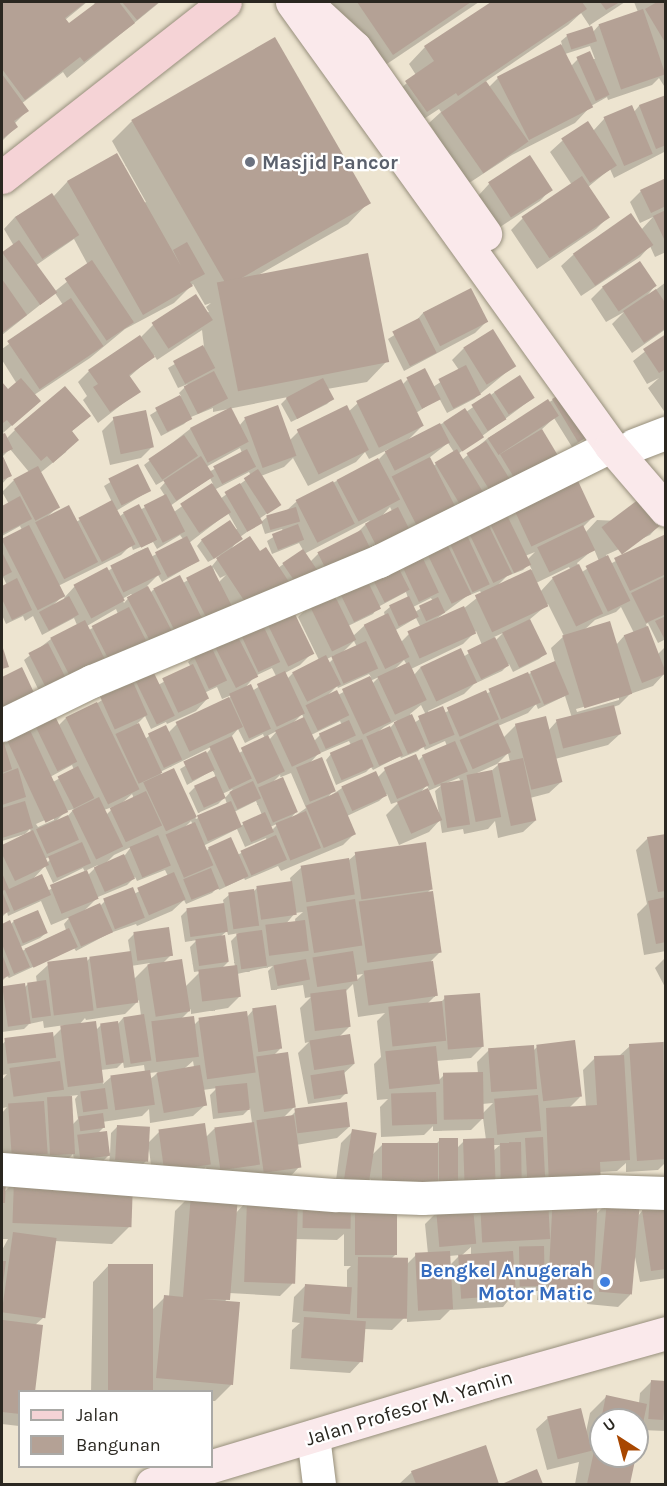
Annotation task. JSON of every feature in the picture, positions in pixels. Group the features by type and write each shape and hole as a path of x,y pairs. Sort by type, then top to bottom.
{"main road":[{"path":"2,177 225,2"},
{"path":"292,2 622,446 666,481"},
{"path":"305,2 355,48 666,510"},
{"name":"Jalan Profesor M. Yamin","path":"213,1468 313,1436 666,1334"},
{"name":"Jalan Profesor M. Yamin","path":"164,1483 212,1468"}],"street":[{"path":"2,725 92,681 379,561 622,446 666,433"},
{"path":"2,1169 336,1195 422,1198 592,1192 666,1193"},
{"path":"313,1436 319,1485"}],"building":[{"path":"5,2 86,2 65,18 69,23 97,2 119,2 135,23 84,62 80,57 25,100 2,69 2,4"},
{"path":"122,2 159,2 137,20"},
{"path":"357,2 471,2 393,55"},
{"path":"491,2 582,2 587,9 458,96 456,93 427,112 405,81 434,61 424,46"},
{"path":"600,2 620,2 606,10"},
{"path":"657,2 666,2 666,44 645,9"},
{"path":"643,9 665,74 621,90 599,24"},
{"path":"592,26 597,41 571,50 566,34"},
{"name":"Masjid Pancor","path":"275,37 371,203 227,286 131,120"},
{"path":"561,44 593,107 529,140 497,77"},
{"path":"590,51 610,95 596,101 576,57"},
{"path":"2,74 29,111 14,121 18,127 2,139"},
{"path":"486,81 528,142 483,173 441,113"},
{"path":"666,95 666,145 656,149 639,105"},
{"path":"632,105 653,154 624,166 603,117"},
{"path":"588,121 617,165 590,183 561,138"},
{"path":"117,153 181,266 173,250 187,242 205,274 190,282 193,286 143,315 67,181"},
{"path":"530,155 553,190 511,217 488,182"},
{"path":"582,176 610,217 549,258 521,217"},
{"path":"666,178 666,206 651,213 640,190"},
{"path":"52,193 79,235 42,259 15,217"},
{"path":"666,210 666,243 653,216"},
{"path":"631,213 653,245 595,286 573,254"},
{"path":"19,240 57,293 40,305 2,252"},
{"path":"368,253 389,362 238,391 217,282"},
{"path":"92,260 134,322 107,341 65,278"},
{"path":"640,261 657,286 619,312 602,287"},
{"path":"2,279 27,315 2,333"},
{"path":"471,288 488,322 440,346 423,313"},
{"path":"656,289 666,304 666,328 644,343 623,311"},
{"path":"196,294 213,320 168,349 152,323"},
{"path":"71,298 103,346 40,389 7,341"},
{"path":"419,318 437,353 410,366 392,332"},
{"path":"493,329 516,366 487,385 463,348"},
{"path":"666,334 666,369 659,373 643,349"},
{"path":"140,335 155,357 129,375 141,392 110,412 93,387 98,384 88,370"},
{"path":"203,345 215,368 185,384 173,361"},
{"path":"466,365 481,394 453,408 438,379"},
{"path":"425,368 441,399 422,409 406,378"},
{"path":"214,371 228,399 198,414 184,386"},
{"path":"520,375 535,398 509,415 494,392"},
{"path":"21,378 41,401 12,426 7,420 3,423 2,382 8,389"},
{"path":"323,378 334,399 297,419 286,398"},
{"path":"401,379 424,426 379,448 356,401"},
{"path":"65,386 91,416 72,431 79,440 53,463 47,456 41,461 14,429"},
{"path":"564,392 593,434 578,442 552,399"},
{"path":"490,393 506,419 488,431 471,405"},
{"path":"180,395 192,419 167,432 155,408"},
{"path":"548,399 559,416 499,455 488,438"},
{"path":"278,405 296,456 263,468 244,417"},
{"path":"347,405 369,450 319,474 297,430"},
{"path":"231,407 249,442 208,463 190,428"},
{"path":"465,408 484,437 462,452 443,422"},
{"path":"146,410 154,447 121,454 113,417"},
{"path":"440,423 450,443 395,471 385,451"},
{"path":"542,429 559,457 517,483 500,454"},
{"path":"5,433 13,449 2,454 2,434"},
{"path":"184,435 198,456 162,480 148,459"},
{"path":"486,441 514,485 494,497 466,453"},
{"path":"247,449 256,467 222,484 213,466"},
{"path":"457,449 486,498 464,511 435,462"},
{"path":"2,454 12,476 2,480"},
{"path":"201,456 214,476 176,501 163,481"},
{"path":"430,457 458,511 419,531 392,477"},
{"path":"378,458 400,499 359,522 337,480"},
{"path":"138,464 151,491 121,505 108,478"},
{"path":"38,466 60,507 35,521 13,479"},
{"path":"572,468 595,517 531,547 509,498"},
{"path":"258,469 281,505 267,514 244,478"},
{"path":"333,481 355,524 317,543 296,500"},
{"path":"212,483 231,512 199,533 180,504"},
{"path":"240,483 263,523 247,532 224,492"},
{"path":"166,494 185,531 163,543 144,505"},
{"path":"20,496 32,519 2,534 2,506"},
{"path":"643,496 663,523 622,554 601,527"},
{"path":"112,500 135,544 102,562 78,518"},
{"path":"139,504 157,540 141,548 123,512"},
{"path":"69,505 98,562 64,579 35,522"},
{"path":"296,507 300,521 270,530 266,516"},
{"path":"398,507 414,538 381,555 365,524"},
{"path":"504,509 531,565 514,573 487,517"},
{"path":"485,518 512,574 493,583 466,527"},
{"path":"230,520 243,539 214,559 201,540"},
{"path":"298,524 304,540 278,550 272,534"},
{"path":"29,525 65,596 38,610 2,540"},
{"path":"583,525 595,550 549,573 537,547"},
{"path":"464,529 490,584 473,592 447,537"},
{"path":"361,530 372,552 329,575 317,552"},
{"path":"666,534 666,574 630,591 614,558"},
{"path":"187,536 200,561 168,577 155,552"},
{"path":"250,536 260,551 266,547 291,585 251,611 216,558"},
{"path":"446,542 471,594 452,604 426,552"},
{"path":"148,547 161,574 123,592 110,565"},
{"path":"303,549 319,573 298,587 282,563"},
{"path":"419,550 439,593 419,602 399,559"},
{"path":"2,552 12,572 2,577"},
{"path":"608,555 630,601 608,612 586,566"},
{"path":"396,563 410,590 385,602 371,576"},
{"path":"579,564 603,613 576,627 552,577"},
{"path":"211,565 234,610 209,623 186,578"},
{"path":"107,567 125,601 91,618 73,585"},
{"path":"531,569 548,606 492,632 475,595"},
{"path":"180,575 205,625 179,639 153,589"},
{"path":"666,576 666,614 646,623 631,593"},
{"path":"17,578 32,610 12,620 2,599 2,586"},
{"path":"367,580 381,609 354,622 340,593"},
{"path":"148,586 171,630 150,641 127,597"},
{"path":"333,592 356,640 332,651 309,604"},
{"path":"69,596 79,615 49,631 39,612"},
{"path":"409,596 419,617 399,626 389,605"},
{"path":"438,597 445,612 426,621 419,606"},
{"path":"464,606 476,633 420,659 407,631"},
{"path":"129,607 147,643 110,662 92,626"},
{"path":"292,608 314,654 288,667 266,621"},
{"path":"388,613 409,657 385,669 364,625"},
{"path":"666,616 666,637 664,638 655,621"},
{"path":"530,619 547,654 519,668 502,633"},
{"path":"85,620 106,662 72,680 50,638"},
{"path":"610,621 632,694 584,708 562,636"},
{"path":"262,623 280,662 258,672 240,633"},
{"path":"648,626 666,674 642,683 624,635"},
{"path":"236,633 258,677 236,688 214,644"},
{"path":"495,637 509,666 481,679 467,651"},
{"path":"366,641 378,668 343,684 331,656"},
{"path":"48,643 67,680 47,690 28,653"},
{"path":"2,645 9,667 2,669"},
{"path":"211,646 227,680 209,689 193,654"},
{"path":"461,648 477,682 436,701 420,667"},
{"path":"326,655 341,684 307,702 292,672"},
{"path":"555,661 569,694 544,705 530,672"},
{"path":"409,662 427,700 395,715 377,677"},
{"path":"193,664 209,698 178,713 162,678"},
{"path":"22,667 36,697 2,714 2,677"},
{"path":"152,669 175,716 157,725 134,678"},
{"path":"285,671 305,714 277,727 257,684"},
{"path":"528,672 541,702 501,719 488,689"},
{"path":"370,676 391,721 363,734 342,689"},
{"path":"133,682 148,715 115,730 100,697"},
{"path":"251,684 271,729 249,739 229,694"},
{"path":"337,690 349,715 318,731 306,705"},
{"path":"486,690 499,719 460,737 447,707"},
{"path":"229,697 243,727 189,752 176,722"},
{"path":"97,702 140,789 108,805 66,717"},
{"path":"614,705 621,734 563,749 556,720"},
{"path":"443,706 455,735 430,745 418,716"},
{"path":"54,714 77,762 57,771 34,724"},
{"path":"412,714 426,746 408,754 394,722"},
{"path":"546,716 562,782 531,790 515,724"},
{"path":"304,717 321,753 292,767 275,731"},
{"path":"349,720 356,736 326,749 319,733"},
{"path":"139,723 162,773 139,784 115,734"},
{"path":"498,723 511,752 473,769 460,740"},
{"path":"166,725 182,759 164,768 148,733"},
{"path":"28,726 68,812 45,823 5,737"},
{"path":"390,726 403,755 379,766 366,737"},
{"path":"268,735 285,771 258,784 241,748"},
{"path":"232,736 252,779 229,789 209,747"},
{"path":"2,737 12,769 2,773"},
{"path":"362,739 374,767 342,780 330,753"},
{"path":"455,741 468,771 435,785 422,755"},
{"path":"206,751 215,770 192,781 183,762"},
{"path":"416,754 429,785 397,799 384,768"},
{"path":"322,757 336,791 310,802 296,767"},
{"path":"523,758 536,821 511,826 498,763"},
{"path":"78,766 94,798 74,809 58,776"},
{"path":"18,768 26,797 2,805 2,774"},
{"path":"174,768 197,817 166,831 143,782"},
{"path":"492,770 501,817 476,822 466,775"},
{"path":"376,771 387,796 352,811 341,786"},
{"path":"216,776 226,798 204,808 194,786"},
{"path":"283,777 298,812 273,823 258,788"},
{"path":"463,780 470,824 447,828 440,784"},
{"path":"253,781 261,798 237,809 229,792"},
{"path":"428,788 442,820 411,834 397,802"},
{"path":"146,791 162,825 126,842 110,808"},
{"path":"338,792 356,834 324,848 306,806"},
{"path":"99,797 123,846 96,860 72,810"},
{"path":"25,801 33,828 2,838 2,808"},
{"path":"231,801 242,827 208,841 197,815"},
{"path":"306,811 321,848 290,860 275,823"},
{"path":"265,812 274,832 251,842 242,822"},
{"path":"68,815 79,840 47,854 36,829"},
{"path":"195,822 213,865 184,878 166,835"},
{"path":"33,830 49,865 15,881 2,854 2,845"},
{"path":"666,834 666,891 658,892 647,837"},
{"path":"158,835 171,865 142,877 129,847"},
{"path":"276,835 287,860 251,876 240,851"},
{"path":"231,837 248,876 226,886 208,847"},
{"path":"82,842 91,863 57,878 48,856"},
{"path":"426,842 433,890 361,900 355,852"},
{"path":"124,854 135,879 105,892 94,867"},
{"path":"349,858 355,895 306,902 301,866"},
{"path":"211,868 219,888 191,900 183,879"},
{"path":"87,870 99,899 62,914 50,885"},
{"path":"174,872 186,900 149,915 137,888"},
{"path":"2,873 9,889 42,874 51,895 14,911 5,890 2,891"},
{"path":"292,881 297,915 261,920 256,886"},
{"path":"133,887 145,918 115,929 103,898"},
{"path":"254,889 259,926 233,929 228,893"},
{"path":"2,891 10,911 2,915"},
{"path":"433,891 442,952 367,963 359,901"},
{"path":"666,897 666,942 656,944 648,901"},
{"path":"355,899 362,945 314,953 307,907"},
{"path":"100,903 113,932 81,946 68,917"},
{"path":"224,903 228,932 190,937 186,908"},
{"path":"38,910 48,933 23,944 13,921"},
{"path":"10,920 30,967 14,974 2,944 2,924"},
{"path":"305,920 309,951 269,956 265,925"},
{"path":"169,927 173,956 137,961 133,932"},
{"path":"69,928 78,947 33,968 25,949"},
{"path":"262,930 267,966 241,969 236,934"},
{"path":"225,935 229,962 199,966 195,939"},
{"path":"131,951 138,1002 97,1008 89,957"},
{"path":"353,951 358,981 317,987 313,957"},
{"path":"2,954 10,975 2,979"},
{"path":"87,957 94,1011 54,1015 47,962"},
{"path":"182,959 190,1011 156,1017 147,964"},
{"path":"306,959 310,980 278,986 274,965"},
{"path":"433,961 438,996 369,1005 364,971"},
{"path":"237,965 241,997 202,1002 198,970"},
{"path":"46,980 51,1016 32,1018 27,983"},
{"path":"25,983 31,1024 8,1027 2,986"},
{"path":"346,989 351,1027 315,1031 310,993"},
{"path":"480,993 484,1047 448,1049 444,996"},
{"path":"442,1001 446,1041 392,1046 388,1007"},
{"path":"276,1005 282,1049 258,1052 252,1008"},
{"path":"247,1011 256,1072 207,1079 198,1018"},
{"path":"144,1014 151,1060 131,1064 123,1017"},
{"path":"194,1016 199,1057 156,1062 151,1021"},
{"path":"96,1021 104,1083 68,1087 60,1025"},
{"path":"118,1021 124,1063 106,1065 100,1024"},
{"path":"53,1032 56,1058 8,1064 4,1038"},
{"path":"350,1034 355,1064 314,1070 310,1040"},
{"path":"575,1040 582,1097 543,1101 536,1045"},
{"path":"663,1042 666,1159 637,1161 629,1044"},
{"path":"534,1045 537,1089 491,1092 488,1048"},
{"path":"436,1046 440,1084 389,1089 385,1051"},
{"path":"288,1052 296,1107 264,1112 256,1056"},
{"path":"624,1055 630,1160 600,1162 601,1184 549,1186 546,1108 597,1105 594,1056"},
{"path":"60,1061 64,1090 14,1097 9,1068"},
{"path":"200,1065 207,1105 164,1113 157,1073"},
{"path":"150,1070 155,1105 115,1110 110,1076"},
{"path":"344,1070 348,1094 314,1099 310,1075"},
{"path":"483,1072 484,1119 444,1120 443,1073"},
{"path":"247,1083 250,1110 218,1113 215,1086"},
{"path":"105,1088 108,1109 83,1112 80,1091"},
{"path":"436,1092 437,1124 392,1126 391,1094"},
{"path":"538,1095 541,1131 497,1135 494,1099"},
{"path":"72,1096 75,1154 50,1155 47,1097"},
{"path":"44,1101 48,1154 12,1156 8,1104"},
{"path":"347,1102 350,1127 297,1133 294,1108"},
{"path":"103,1113 105,1128 80,1131 78,1116"},
{"path":"294,1115 301,1167 264,1173 256,1120"},
{"path":"254,1122 260,1165 220,1170 214,1128"},
{"path":"205,1123 211,1165 164,1171 158,1130"},
{"path":"117,1125 150,1127 148,1162 115,1160"},
{"path":"352,1129 377,1133 368,1186 344,1182"},
{"path":"107,1131 110,1156 80,1159 77,1135"},
{"path":"543,1137 546,1189 528,1190 525,1138"},
{"path":"439,1138 458,1138 458,1192 439,1192"},
{"path":"494,1138 496,1192 465,1193 463,1139"},
{"path":"500,1142 521,1142 522,1187 501,1187"},
{"path":"382,1143 438,1143 438,1188 382,1188"},
{"path":"2,1177 6,1177 5,1203 2,1203"},
{"path":"14,1180 133,1184 131,1227 12,1223"},
{"path":"191,1193 238,1196 230,1300 202,1299 240,1302 233,1385 156,1378 164,1295 183,1297"},
{"path":"553,1194 598,1196 593,1291 548,1289"},
{"path":"548,1199 550,1239 482,1243 480,1203"},
{"path":"247,1200 298,1202 295,1284 244,1282"},
{"path":"607,1200 640,1203 632,1295 599,1292"},
{"path":"303,1202 351,1203 351,1229 303,1228"},
{"path":"355,1202 397,1202 397,1255 355,1255"},
{"path":"666,1206 666,1269 651,1271 642,1210"},
{"path":"473,1207 476,1244 439,1247 436,1210"},
{"path":"13,1232 57,1238 45,1318 2,1312"},
{"path":"519,1246 544,1246 545,1286 520,1286"},
{"path":"450,1251 453,1309 418,1311 415,1253"},
{"path":"513,1251 516,1295 461,1299 458,1255"},
{"path":"358,1257 408,1258 407,1319 357,1318"},
{"path":"2,1261 6,1261 3,1283 2,1283"},
{"path":"108,1264 153,1264 153,1390 108,1390"},
{"path":"305,1284 352,1287 350,1314 303,1311"},
{"path":"304,1317 366,1321 363,1362 301,1358"},
{"path":"3,1320 43,1325 35,1390 18,1390 18,1414 2,1412"},
{"path":"651,1380 666,1381 663,1420 649,1419"},
{"path":"606,1395 647,1404 646,1408 603,1408"},
{"path":"581,1408 589,1440 589,1451 558,1459 547,1416"},
{"path":"486,1445 499,1484 416,1484 411,1471"},
{"path":"590,1468 633,1468 630,1484 587,1484"},
{"path":"537,1469 543,1484 504,1483"}],"place":[{"name":"Masjid Pancor","path":"250,162"},
{"name":"Bengkel Anugerah Motor Matic","path":"605,1282"}]}
